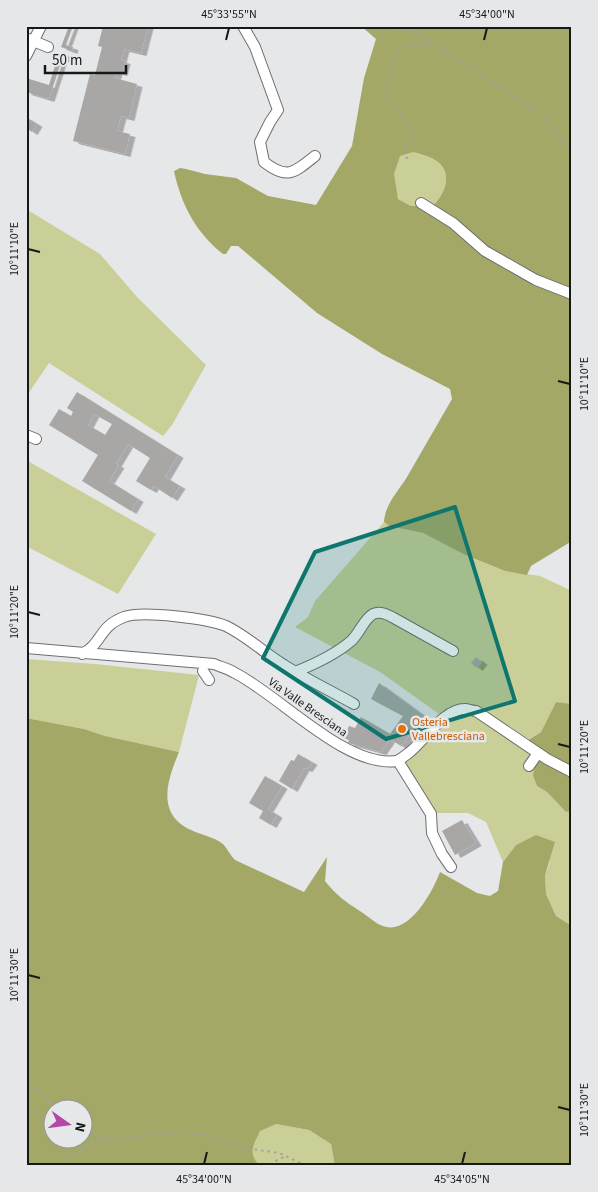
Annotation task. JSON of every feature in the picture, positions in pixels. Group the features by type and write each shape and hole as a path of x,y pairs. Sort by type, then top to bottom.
{"street":[{"path":"26,56 30,40 40,26"},
{"path":"244,26 255,47 278,110 260,142 264,162 277,172 288,173 302,167 315,156"},
{"path":"30,40 48,47"},
{"path":"421,203 453,222 485,251 536,280 572,294"},
{"path":"295,672 318,662 352,640 372,615 377,613 383,613 392,617 453,650"},
{"path":"82,654 93,648 103,630 110,624 127,616 163,616 204,620 227,626 295,672 354,704"},
{"name":"Via Valle Bresciana","path":"26,648 214,664 234,672 251,683 335,743 353,752 381,760 398,760"},
{"path":"451,867 442,854 432,833 431,814 398,760 413,750 444,717 464,709 476,711 538,753 572,772"},
{"path":"529,766 538,753"}],"path":[{"path":"381,26 414,31 434,44 544,118 572,152"},
{"path":"407,159 405,144 412,133 407,121 391,101 387,89 392,76 393,61 403,47 424,47 434,44"},
{"path":"26,1078 47,1100"},
{"path":"92,1133 115,1141 160,1132 206,1135 245,1148 279,1153 307,1166"},
{"path":"59,1166 68,1157 102,1138"},
{"path":"271,1166 277,1160 286,1156"}],"highlighted area":[{"path":"455,507 515,701 386,739 263,658 315,552"}],"green space":[{"path":"361,26 572,26 572,541 531,566 527,575 505,571 463,554 423,533 389,526 384,522 389,504 407,477 452,399 450,389 382,354 317,313 238,246 231,246 226,254 223,254 213,246 197,227 185,206 177,183 174,171 180,168 205,174 236,178 268,196 316,205 352,146 364,78 376,39","holes":["413,152 436,161 445,171 445,188 433,206 411,206 398,199 394,174 400,156"]},
{"path":"413,151 436,161 445,171 445,188 433,206 411,206 398,199 393,174 399,156"},
{"path":"26,209 100,254 137,297 206,365 172,425 163,436 49,363 26,397"},
{"path":"26,460 156,534 118,594 26,546"},
{"path":"384,522 389,526 423,533 463,554 505,571 540,576 572,591 572,704 556,702 541,732 529,739 483,711 464,705 451,706 439,714 380,672 295,627 308,617 315,601"},
{"path":"26,659 199,675 179,752 105,736 84,729 26,718"},
{"path":"556,702 572,704 572,811 566,812 547,792 537,786 533,775 536,762 532,754 522,744 541,732"},
{"path":"460,712 476,716 532,754 537,786 547,792 566,812 572,811 572,926 556,916 546,894 545,875 550,861 516,845 503,862 486,822 468,813 435,813 402,762 441,723"},
{"path":"26,718 84,729 105,736 179,752 168,785 167,796 173,815 180,823 219,842 235,860 304,892 327,857 325,881 342,899 383,926 393,927 411,918 426,900 440,872 477,893 490,896 498,891 503,862 516,845 536,835 555,842 545,875 546,894 556,916 572,926 572,1166 335,1166 331,1144 309,1130 276,1124 260,1131 254,1145 254,1157 260,1166 26,1166"},
{"path":"276,1124 309,1130 331,1144 335,1166 260,1166 254,1157 254,1145 260,1130"}],"building":[{"path":"69,26 73,26 66,45 73,47 72,51 61,47"},
{"path":"103,26 148,26 141,53 124,49 121,60 125,61 122,73 117,72 115,78 137,84 129,118 121,116 117,131 130,134 125,154 73,141 90,74 95,75 102,47 98,46"},
{"path":"59,53 70,57 69,61 62,59 49,99 26,92 26,78 49,85"},
{"path":"26,117 37,124 32,132 26,128"},
{"path":"77,392 178,455 165,477 180,486 172,498 154,486 151,490 136,481 150,458 128,444 116,464 119,465 109,481 138,499 131,511 82,481 98,455 49,425 59,409 71,416 73,412 67,408","holes":["94,414 112,424 105,435 88,425"]},
{"path":"476,657 482,662 477,668 471,663"},
{"path":"379,683 427,718 416,733 412,731 401,746 390,739 381,752 348,743 349,740 344,738 349,726 355,728 361,717 390,734 403,716 371,699"},
{"path":"298,754 312,762 307,769 304,768 292,789 279,781 291,760 294,761"},
{"path":"265,776 282,786 268,809 277,815 271,825 259,818 263,811 249,803"},
{"path":"462,820 476,843 455,855 442,831"}],"place":[{"name":"Osteria Vallebresciana","path":"402,729"}]}
